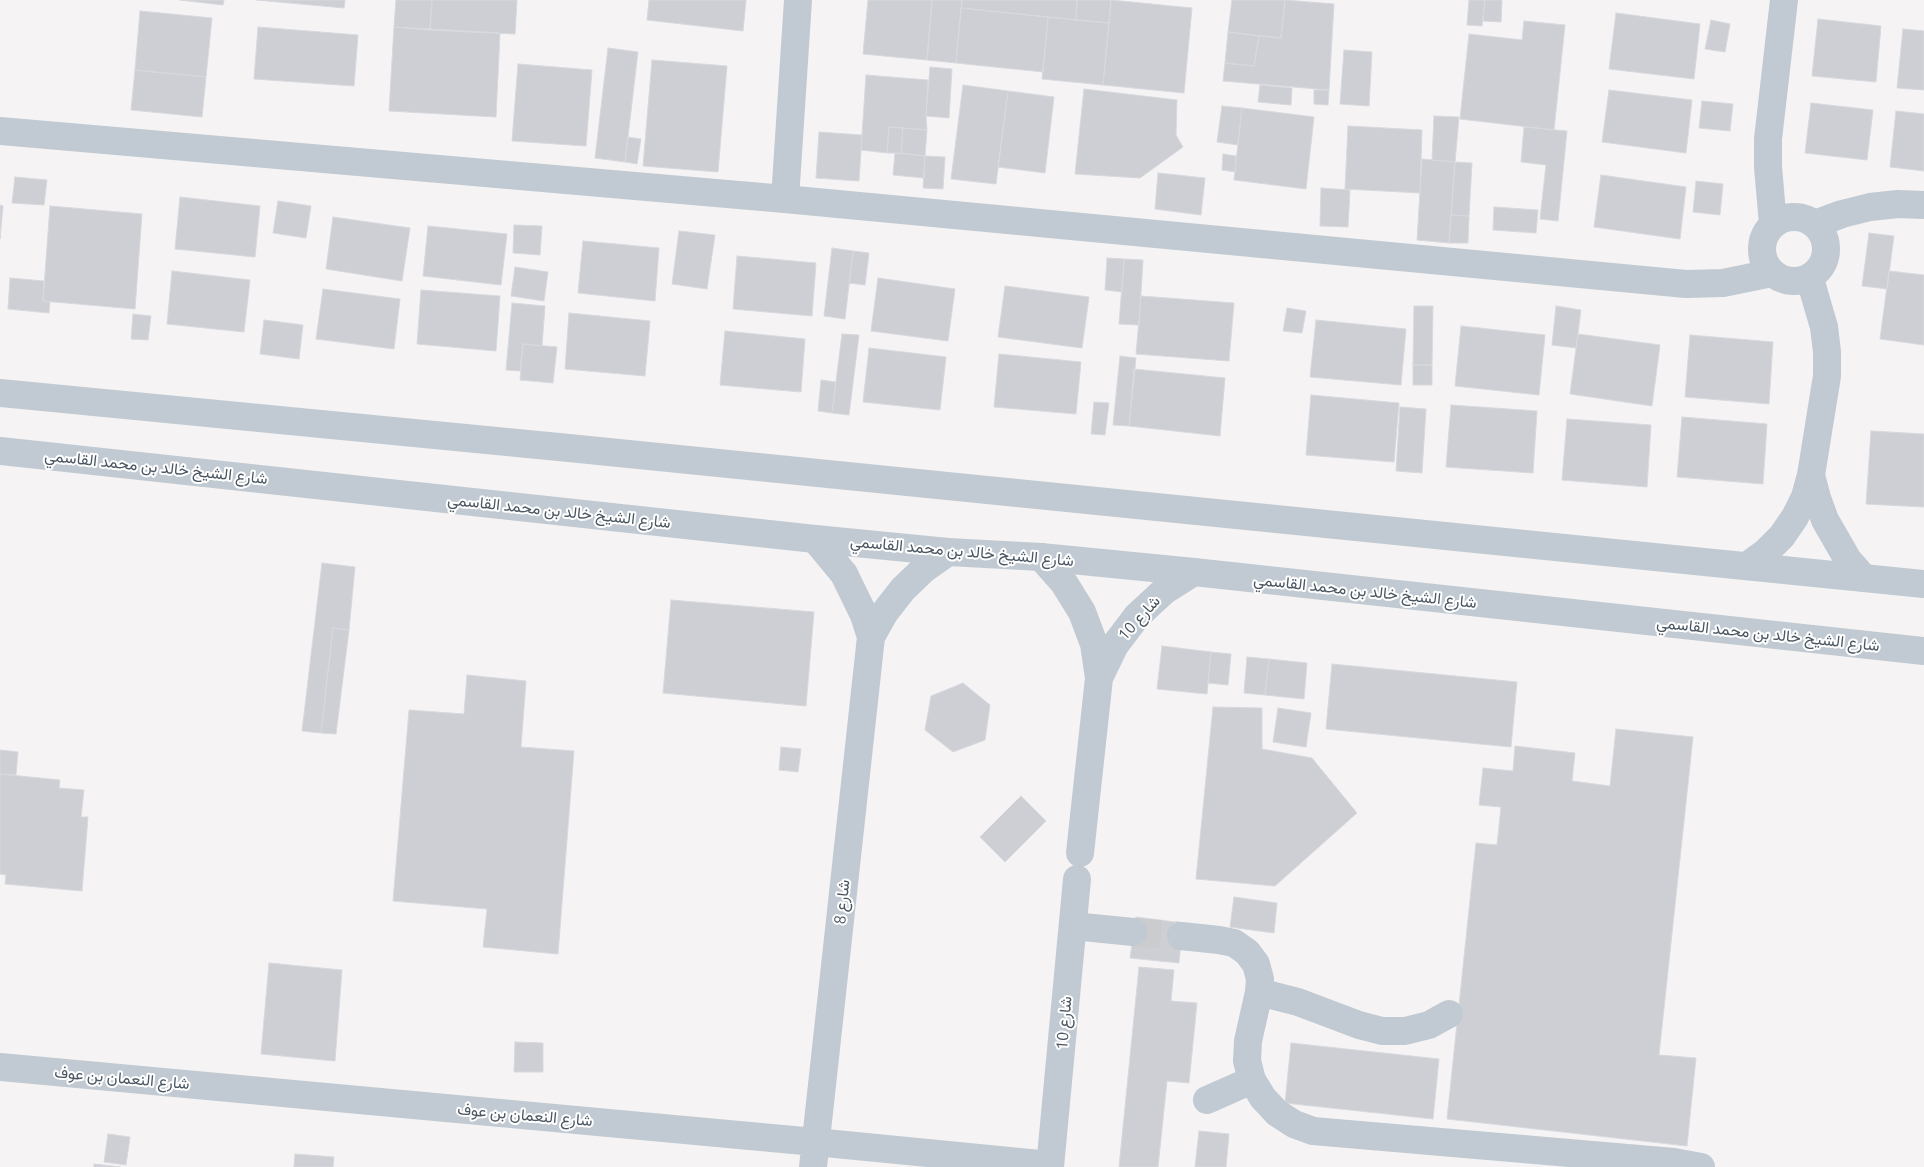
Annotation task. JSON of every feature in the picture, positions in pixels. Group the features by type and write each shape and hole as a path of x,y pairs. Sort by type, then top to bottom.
{"street":[{"path":"785,199 798,0"},
{"path":"1773,224 1768,167 1768,138 1784,0"},
{"path":"0,131 785,199 1686,284 1724,284 1772,273"},
{"path":"1815,224 1842,214 1870,207 1898,204 1924,205"},
{"path":"1794,216 1805,218 1815,224 1823,233 1827,245 1826,258 1822,268 1810,279 1794,282 1778,278 1772,273 1763,258 1762,249 1766,232 1773,224 1783,218 1794,216"},
{"path":"1748,565 1766,552 1791,523 1805,497 1811,475 1827,376 1827,352 1824,326 1810,279"},
{"path":"0,393 1748,565 1924,584"},
{"name":"شارع الشيخ خالد بن محمد القاسمي","path":"0,451 815,539 948,552 1041,557 1194,572 1924,651"},
{"path":"1811,475 1824,520 1848,560 1864,578"},
{"name":"شارع 8","path":"815,539 844,574 864,615 871,637"},
{"name":"شارع 8","path":"814,1154 871,637 885,612 903,589 924,569 948,552"},
{"name":"شارع 10","path":"1041,557 1064,583 1082,612 1094,644 1099,678 1050,1166"},
{"name":"شارع 10","path":"1099,678 1115,645 1137,616 1164,591 1194,572"},
{"path":"1073,926 1133,932"},
{"path":"1181,936 1234,943 1247,952 1256,964 1260,978 1259,992 1248,1040 1247,1062 1252,1080 1263,1098 1277,1113 1294,1124 1313,1131 1509,1158 1674,1162 1701,1167"},
{"path":"1259,992 1298,1002 1359,1026 1382,1031 1405,1031 1429,1025 1449,1014"},
{"name":"شارع النعمان بن عوف","path":"0,1067 814,1154 1050,1166"},
{"path":"1207,1100 1252,1080"}],"building":[{"path":"180,0 224,0 223,5"},
{"path":"257,0 345,0 344,8"},
{"path":"396,0 432,0 430,30 394,27"},
{"path":"432,0 517,0 515,34 430,30"},
{"path":"649,0 746,0 743,31 647,20"},
{"path":"868,0 932,0 927,60 863,54"},
{"path":"932,0 962,0 956,63 927,60"},
{"path":"962,0 1077,0 1076,20 961,8"},
{"path":"1077,0 1111,0 1109,23 1076,20"},
{"path":"1111,0 1192,8 1184,93 1103,85"},
{"path":"1232,0 1285,0 1281,38 1228,32"},
{"path":"1285,0 1334,4 1329,90 1223,81 1225,63 1254,66 1259,36 1281,38"},
{"path":"1469,0 1485,0 1482,26 1467,25"},
{"path":"1485,0 1502,0 1501,22 1483,21"},
{"path":"961,8 1048,17 1043,72 956,63"},
{"path":"140,11 212,18 206,77 135,70"},
{"path":"1616,13 1700,24 1694,79 1609,69"},
{"path":"1048,17 1109,23 1103,85 1042,79"},
{"path":"1818,19 1881,26 1876,82 1812,76"},
{"path":"1711,20 1730,24 1725,52 1705,49"},
{"path":"1524,21 1565,25 1554,130 1460,119 1469,34 1522,40"},
{"path":"258,27 358,35 354,86 254,79"},
{"path":"394,27 500,33 496,117 389,111"},
{"path":"1903,29 1924,31 1924,90 1897,88"},
{"path":"1228,32 1259,36 1254,66 1225,63"},
{"path":"608,48 638,52 625,162 595,158"},
{"path":"1344,50 1372,52 1369,106 1340,104"},
{"path":"652,60 727,66 718,172 643,166"},
{"path":"518,64 592,70 586,146 512,141"},
{"path":"930,67 952,69 949,118 926,116"},
{"path":"135,70 206,77 202,117 131,110"},
{"path":"866,75 928,80 927,130 889,127 887,153 861,150"},
{"path":"963,85 1008,91 996,184 951,179"},
{"path":"1260,85 1292,88 1291,105 1258,102"},
{"path":"1084,89 1177,100 1176,135 1183,147 1140,178 1075,174"},
{"path":"1314,90 1329,90 1328,105 1314,104"},
{"path":"1609,90 1692,100 1686,153 1602,142"},
{"path":"1008,91 1054,97 1045,173 998,167"},
{"path":"1702,101 1733,104 1730,131 1699,128"},
{"path":"1811,103 1873,110 1867,160 1805,153"},
{"path":"1222,106 1242,108 1238,145 1217,142"},
{"path":"1242,108 1314,117 1306,189 1234,180"},
{"path":"1896,111 1924,114 1924,171 1890,167"},
{"path":"1434,116 1459,117 1455,162 1432,160"},
{"path":"1348,126 1422,130 1420,193 1345,189"},
{"path":"889,127 903,128 901,153 887,153"},
{"path":"1524,127 1567,131 1558,221 1540,219 1546,165 1521,162"},
{"path":"903,128 927,130 925,156 901,153"},
{"path":"819,132 862,135 859,181 816,178"},
{"path":"628,137 641,139 637,164 625,162"},
{"path":"895,153 925,156 924,178 893,175"},
{"path":"1223,154 1236,156 1235,172 1222,170"},
{"path":"925,156 945,157 943,189 923,188"},
{"path":"1422,159 1455,162 1449,243 1417,240"},
{"path":"1455,162 1472,163 1469,216 1451,215"},
{"path":"1158,173 1205,178 1201,215 1155,209"},
{"path":"1601,175 1686,187 1680,239 1594,227"},
{"path":"15,177 47,180 44,205 12,203"},
{"path":"1696,181 1723,184 1720,215 1693,212"},
{"path":"1321,188 1350,190 1348,227 1320,226"},
{"path":"180,197 260,206 255,257 175,249"},
{"path":"278,201 311,206 306,238 273,233"},
{"path":"0,205 3,206 0,239"},
{"path":"50,206 142,214 135,309 43,301"},
{"path":"1494,207 1538,210 1536,233 1493,230"},
{"path":"1451,215 1469,216 1468,243 1449,243"},
{"path":"333,217 410,228 402,281 326,269"},
{"path":"514,225 542,226 540,255 513,253"},
{"path":"428,226 507,234 501,285 423,276"},
{"path":"679,231 715,235 707,289 672,284"},
{"path":"1869,233 1894,236 1887,289 1862,286"},
{"path":"583,241 659,248 655,301 578,293"},
{"path":"832,248 853,251 845,319 824,316"},
{"path":"853,251 869,253 865,285 849,283"},
{"path":"737,256 816,263 812,316 733,309"},
{"path":"1107,258 1124,259 1122,292 1105,290"},
{"path":"1124,259 1143,260 1139,325 1119,324"},
{"path":"515,267 548,272 544,301 511,296"},
{"path":"172,271 250,280 244,332 167,324"},
{"path":"1889,271 1924,275 1924,345 1880,339"},
{"path":"10,278 44,281 43,301 50,302 49,313 8,309"},
{"path":"878,278 955,289 948,341 871,331"},
{"path":"1005,286 1089,297 1082,348 998,337"},
{"path":"323,289 400,299 394,349 316,339"},
{"path":"421,290 500,296 496,351 417,344"},
{"path":"1141,296 1234,303 1229,361 1136,354"},
{"path":"512,303 545,306 542,346 523,344 520,371 506,370"},
{"path":"1414,306 1433,306 1432,365 1413,365"},
{"path":"1556,306 1581,310 1576,348 1552,345"},
{"path":"1287,308 1306,311 1302,333 1283,331"},
{"path":"569,313 650,321 645,376 565,369"},
{"path":"133,314 151,316 148,340 131,339"},
{"path":"264,320 303,325 299,359 260,354"},
{"path":"1316,320 1406,329 1401,385 1310,377"},
{"path":"1461,326 1545,335 1539,395 1455,386"},
{"path":"725,331 805,339 801,392 720,385"},
{"path":"842,334 859,335 849,415 832,413"},
{"path":"1578,334 1660,345 1652,406 1570,394"},
{"path":"1690,335 1773,342 1769,404 1685,397"},
{"path":"523,344 557,347 553,383 520,380"},
{"path":"869,348 946,357 940,410 863,402"},
{"path":"999,354 1081,362 1076,414 994,407"},
{"path":"1120,356 1136,358 1129,426 1113,425"},
{"path":"1413,365 1432,365 1432,385 1413,385"},
{"path":"1134,369 1225,378 1220,436 1129,426"},
{"path":"821,380 836,382 832,413 818,411"},
{"path":"1311,395 1399,403 1394,462 1306,455"},
{"path":"1094,402 1109,403 1105,435 1091,434"},
{"path":"1451,405 1537,411 1533,473 1446,467"},
{"path":"1400,407 1426,409 1422,473 1396,471"},
{"path":"1682,417 1767,424 1763,484 1677,477"},
{"path":"1567,419 1651,425 1647,487 1562,480"},
{"path":"1871,431 1924,434 1924,507 1866,504"},
{"path":"322,563 355,567 349,630 333,628 321,733 302,731"},
{"path":"671,600 814,612 806,706 663,693"},
{"path":"333,628 349,630 336,734 321,733"},
{"path":"1162,646 1211,652 1207,694 1157,689"},
{"path":"1211,652 1231,654 1228,685 1208,683"},
{"path":"1247,657 1269,659 1265,695 1244,693"},
{"path":"1269,659 1307,663 1304,699 1265,695"},
{"path":"1332,664 1517,682 1511,747 1326,729"},
{"path":"467,675 526,681 521,747 574,751 558,954 483,947 487,909 393,901 409,710 464,714"},
{"path":"963,683 990,705 985,740 953,752 925,730 931,696"},
{"path":"1213,707 1262,708 1262,749 1312,758 1357,813 1275,886 1196,879"},
{"path":"1278,708 1311,713 1306,747 1273,742"},
{"path":"1616,729 1693,737 1659,1055 1696,1058 1687,1146 1447,1119 1476,843 1497,845 1501,807 1479,805 1483,768 1513,771 1515,746 1575,753 1572,781 1610,786"},
{"path":"781,747 801,749 798,772 779,770"},
{"path":"0,750 18,752 16,775 0,774"},
{"path":"0,774 60,780 59,788 84,790 81,817 88,817 82,891 5,884 6,875 0,874"},
{"path":"1021,796 1046,821 1005,862 980,837"},
{"path":"1234,897 1277,903 1274,933 1230,927"},
{"path":"1136,917 1183,923 1179,963 1130,958"},
{"path":"269,963 342,970 335,1061 261,1054"},
{"path":"1139,967 1174,970 1171,1001 1197,1003 1189,1083 1167,1081 1158,1167 1119,1167"},
{"path":"515,1042 543,1043 543,1072 514,1072"},
{"path":"1291,1043 1439,1059 1433,1119 1285,1103"},
{"path":"1199,1131 1229,1134 1226,1167 1195,1167"},
{"path":"108,1134 130,1137 126,1165 104,1162"},
{"path":"295,1154 334,1157 333,1167 294,1167"},
{"path":"94,1164 121,1167 94,1167"}],"tunnel":[{"path":"1133,932 1181,936"}]}
